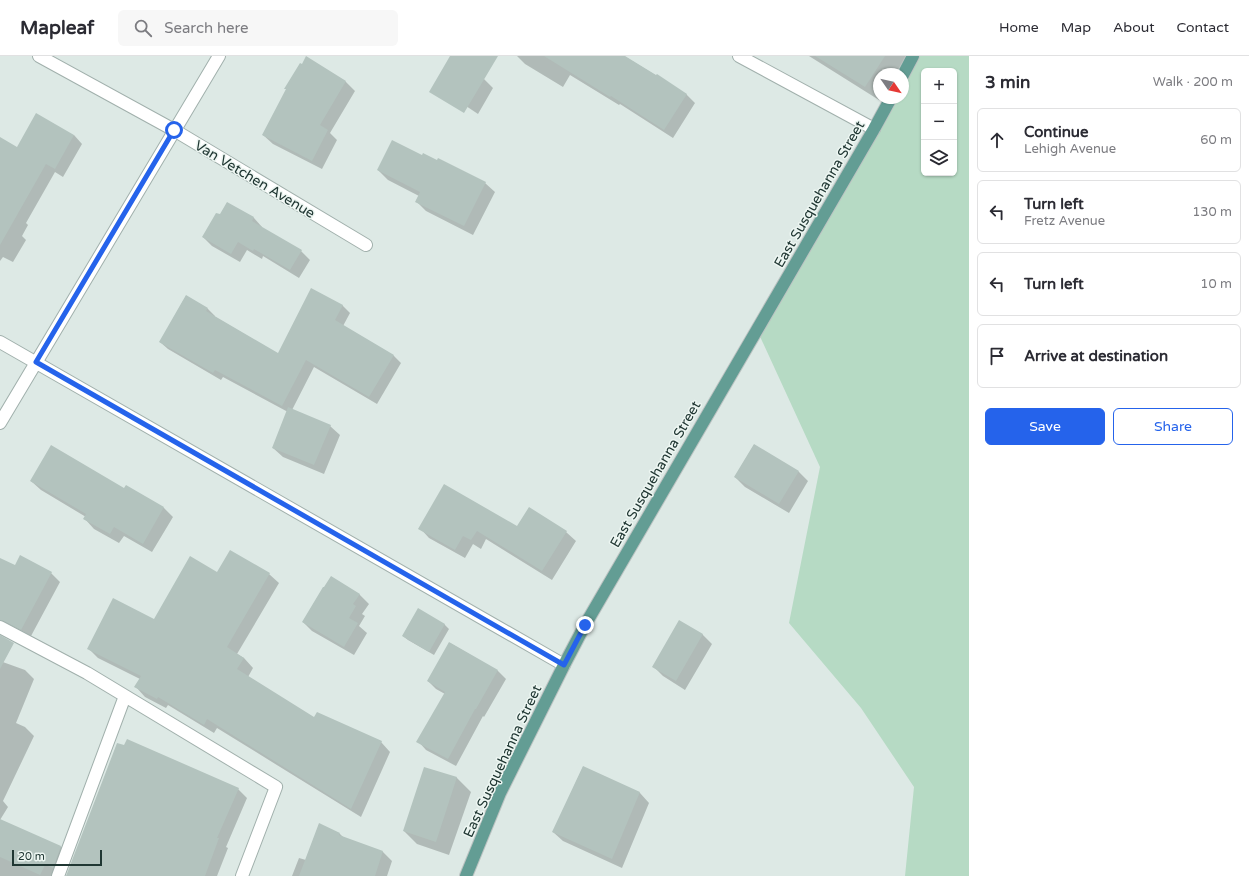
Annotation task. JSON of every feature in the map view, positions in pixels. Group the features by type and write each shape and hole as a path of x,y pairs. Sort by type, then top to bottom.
{"main road":[{"path":"907,68 913,56"},
{"name":"East Susquehanna Street","path":"466,876 500,793 564,665 601,598 888,104"}],"street":[{"name":"Van Vetchen Avenue","path":"39,56 174,130 366,246"},
{"path":"0,424 219,56"},
{"path":"739,56 874,129"},
{"path":"0,342 564,665"},
{"path":"0,627 87,673 276,787 242,876"},
{"path":"58,876 125,696"}],"green space":[{"path":"913,56 969,56 969,876 905,876 914,787 861,708 789,623 820,467 757,330 888,104 909,104 909,68 907,68"}],"building":[{"path":"306,56 346,81 320,125 328,130 312,161 262,135 286,89 284,89"},
{"path":"450,56 498,56 464,113 429,92"},
{"path":"544,56 625,56 656,75 657,74 687,94 664,130"},
{"path":"815,56 885,56 877,68 873,68 873,75 865,87"},
{"path":"36,113 74,135 55,169 46,164 0,245 0,137 17,147"},
{"path":"392,140 422,155 423,153 437,160 438,158 486,182 464,226 415,202 420,192 377,170"},
{"path":"227,202 254,217 252,221 302,250 290,270 254,249 253,251 238,242 231,254 202,237 216,213 220,214"},
{"path":"311,288 343,305 335,320 394,355 369,397 306,360 282,406 215,370 213,373 159,342 186,295 208,308 206,311 278,353"},
{"path":"288,407 331,425 314,465 272,448"},
{"path":"754,444 799,471 779,504 734,477"},
{"path":"51,445 124,488 126,485 164,507 143,544 114,527 110,534 83,519 86,514 30,481"},
{"path":"444,484 517,526 529,507 567,531 542,571 477,531 471,540 463,536 455,550 418,529"},
{"path":"230,550 270,573 227,647 244,658 237,669 314,717 317,712 382,741 351,809 207,719 204,725 158,697 157,699 134,687 141,676 87,649 113,598 154,619 190,556 217,572"},
{"path":"20,555 52,572 21,630 0,620 0,558 15,565"},
{"path":"331,576 360,594 353,604 356,606 349,618 358,623 344,647 302,622"},
{"path":"418,608 445,624 429,652 402,636"},
{"path":"679,620 703,634 676,681 652,667"},
{"path":"0,635 14,643 0,669"},
{"path":"449,642 498,670 448,759 416,742 445,692 427,681"},
{"path":"127,739 239,788 217,838 219,838 205,876 66,876 117,743 124,745"},
{"path":"583,766 640,792 612,859 552,832"},
{"path":"424,767 457,777 436,842 403,831"},
{"path":"0,819 61,846 53,868 45,865 40,875 0,857"},
{"path":"319,823 340,833 339,835 383,851 375,876 299,876"}],"route":[{"path":"174,130 36,362 564,665 585,625"}]}
